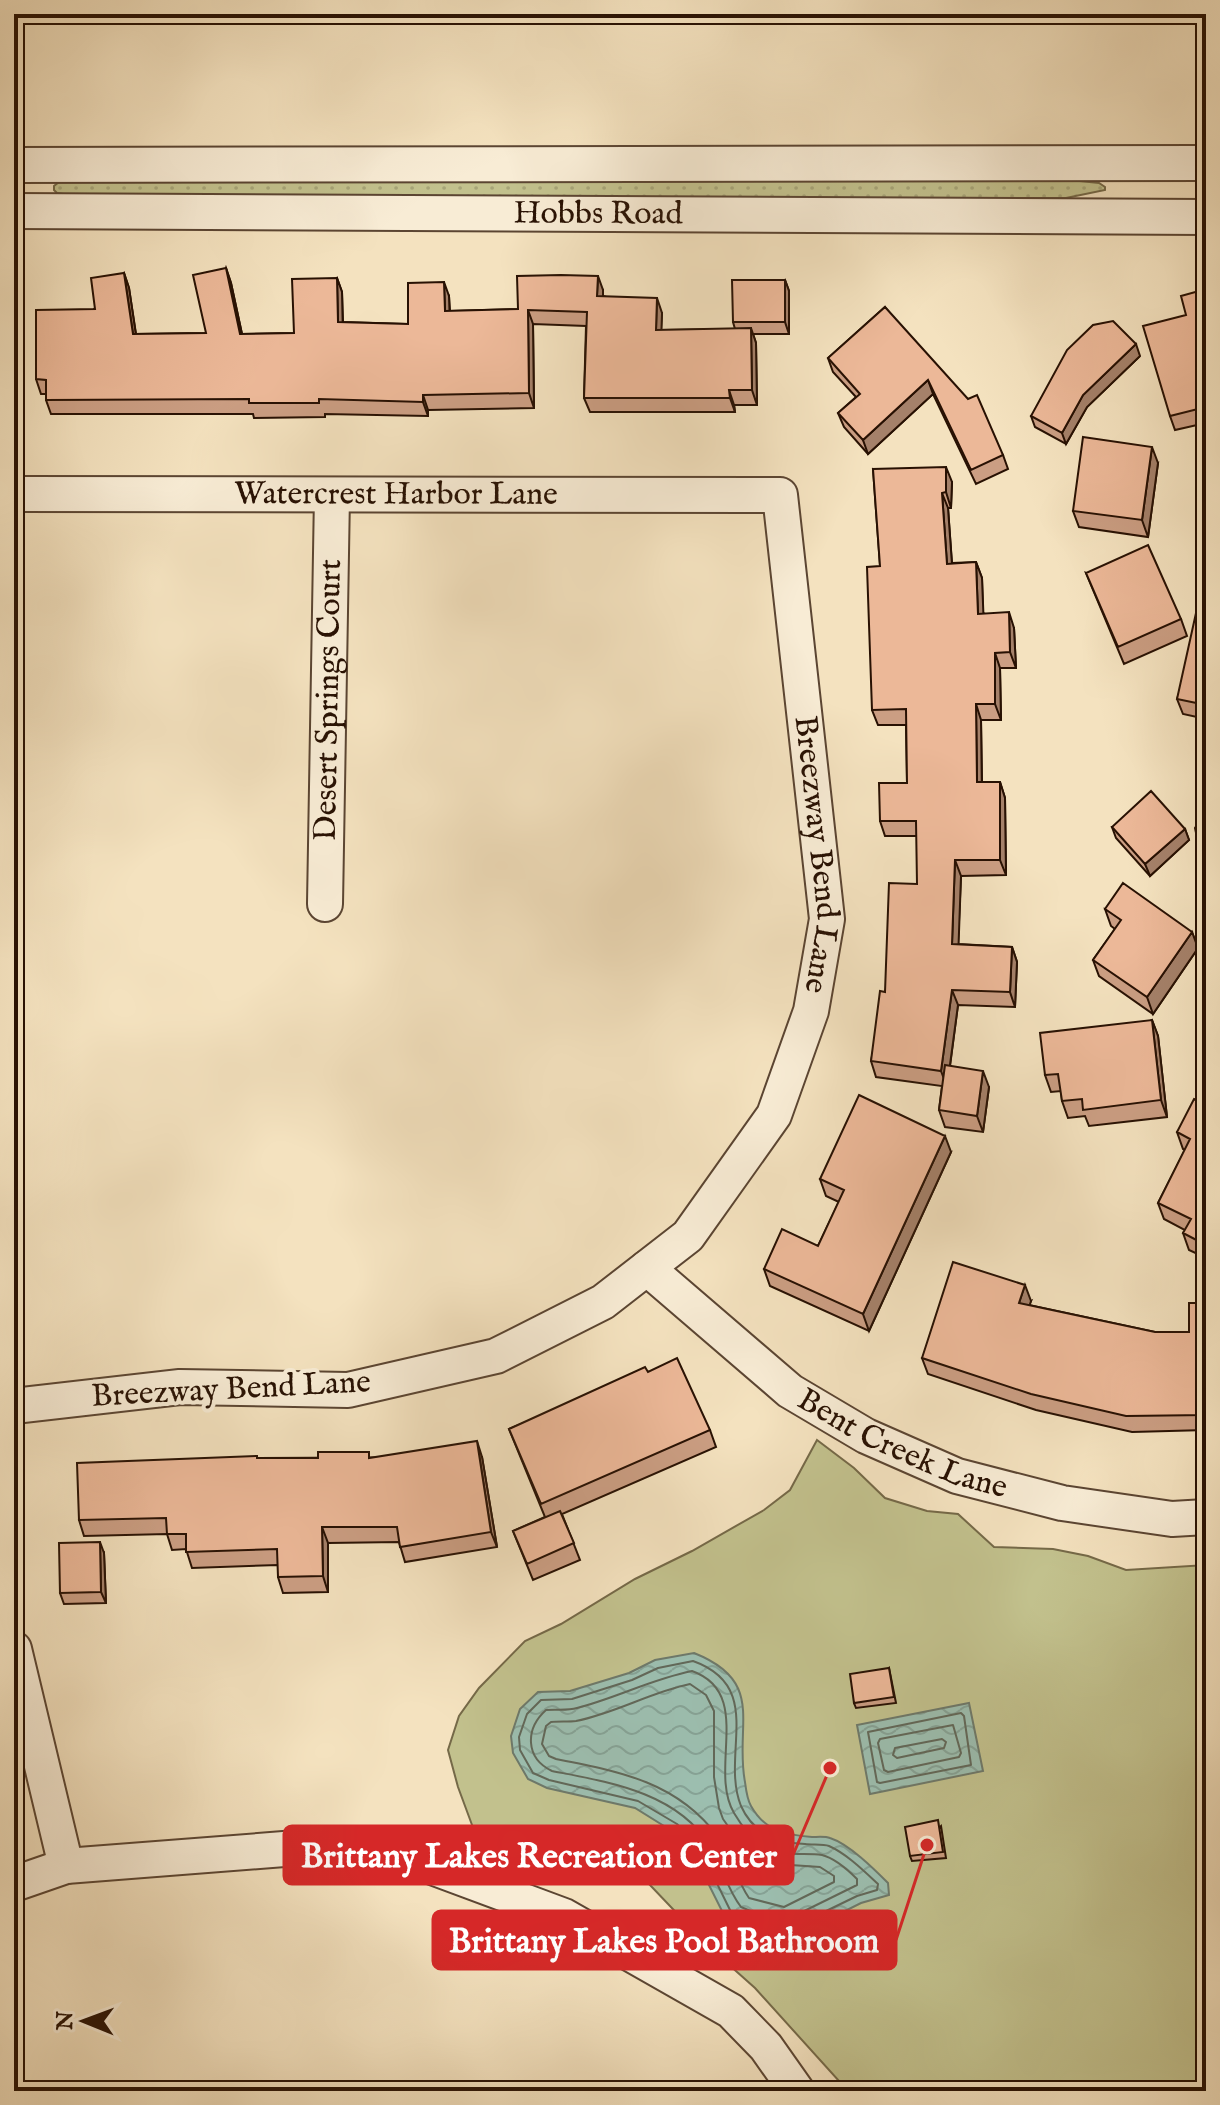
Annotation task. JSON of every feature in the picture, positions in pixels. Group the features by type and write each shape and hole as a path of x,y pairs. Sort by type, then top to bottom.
{"street":[{"name":"Hobbs Road","path":"14,165 1193,163 1193,217 14,211"},
{"name":"Watercrest Harbor Lane","path":"14,494 780,495"},
{"name":"Desert Springs Court","path":"325,904 332,495"},
{"name":"Breezway Bend Lane","path":"14,1406 180,1387 348,1390 496,1356 603,1302 688,1236 774,1115 811,1011 827,919 780,495"},
{"name":"Bent Creek Lane","path":"647,1268 790,1391 879,1442 957,1476 1062,1503 1172,1519 1206,1517"},
{"path":"14,1649 66,1866"},
{"path":"14,1884 66,1866 284,1849 424,1864 564,1916 731,2011 766,2047 797,2091"}],"shaded area":[{"path":"88,178 1070,180 1099,183 1105,190 1066,198 98,199 54,190 59,182"},
{"path":"817,1440 854,1468 885,1498 927,1511 958,1514 994,1547 1053,1549 1088,1556 1126,1570 1206,1565 1206,2091 848,2091 755,1988 709,1947 621,1858 587,1851 529,1846 475,1833 448,1750 459,1716 479,1688 525,1641 764,1510 790,1490"}],"water":[{"path":"694,1653 717,1665 731,1677 739,1692 743,1707 746,1788 757,1814 777,1830 837,1841 888,1883 889,1895 861,1903 789,1939 755,1933 727,1921 694,1855 672,1831 635,1808 547,1788 528,1779 513,1753 511,1736 520,1709 538,1692 570,1691 629,1673 655,1660"},
{"path":"969,1703 983,1771 870,1794 857,1725"}],"building":[{"path":"226,268 240,334 294,333 292,279 337,278 338,322 408,324 408,283 444,282 445,311 518,309 517,276 598,276 597,296 657,298 656,330 751,328 752,390 729,390 730,398 584,398 587,312 528,310 529,393 423,395 423,402 319,399 319,403 249,403 249,399 46,400 46,380 36,379 36,310 95,309 91,278 124,273 133,334 206,333 193,275"},
{"path":"732,280 785,280 785,322 733,322"},
{"path":"1206,289 1206,407 1170,416 1143,326 1186,315 1181,296"},
{"path":"885,307 968,399 977,395 1003,455 971,470 928,380 863,440 838,413 860,394 828,358"},
{"path":"1113,321 1136,344 1083,395 1062,433 1031,416 1067,350 1093,325"},
{"path":"1083,437 1152,447 1142,520 1073,511"},
{"path":"946,467 946,492 942,493 947,564 976,562 978,614 1009,612 1010,652 995,653 995,704 976,704 977,782 1000,782 1000,860 955,860 952,944 1012,947 1010,992 952,990 941,1071 871,1061 880,991 885,992 889,883 917,884 916,821 880,821 879,783 907,783 906,709 872,710 867,567 880,566 873,469"},
{"path":"1148,545 1181,619 1118,647 1086,573"},
{"path":"1196,613 1206,616 1206,705 1177,699"},
{"path":"1151,791 1185,829 1145,864 1112,827"},
{"path":"1206,812 1206,882 1195,828"},
{"path":"1123,883 1192,932 1147,997 1093,960 1121,920 1105,909"},
{"path":"1152,1020 1161,1100 1083,1110 1082,1099 1062,1101 1058,1074 1045,1075 1040,1033"},
{"path":"945,1065 983,1071 977,1116 939,1110"},
{"path":"859,1095 945,1136 863,1314 764,1269 782,1229 818,1246 844,1190 820,1179"},
{"path":"1194,1099 1206,1105 1206,1245 1183,1233 1191,1219 1158,1203 1190,1139 1177,1132"},
{"path":"953,1262 1025,1285 1019,1303 1155,1332 1189,1332 1189,1303 1206,1303 1206,1415 1126,1416 1031,1394 922,1358"},
{"path":"677,1358 710,1430 541,1504 509,1429 645,1367 648,1372"},
{"path":"477,1441 491,1532 400,1547 397,1527 322,1527 323,1576 278,1577 277,1549 186,1552 186,1534 167,1534 166,1518 79,1520 77,1463 257,1456 318,1458 318,1452 369,1452 369,1458"},
{"path":"560,1511 574,1543 527,1564 513,1531"},
{"path":"100,1542 101,1592 60,1593 59,1543"},
{"path":"889,1668 894,1697 854,1703 850,1674"},
{"path":"938,1820 943,1852 910,1856 905,1827"}],"place":[{"name":"Brittany Lakes Recreation Center","path":"830,1768"},
{"name":"Brittany Lakes Pool Bathroom","path":"927,1845"}]}
